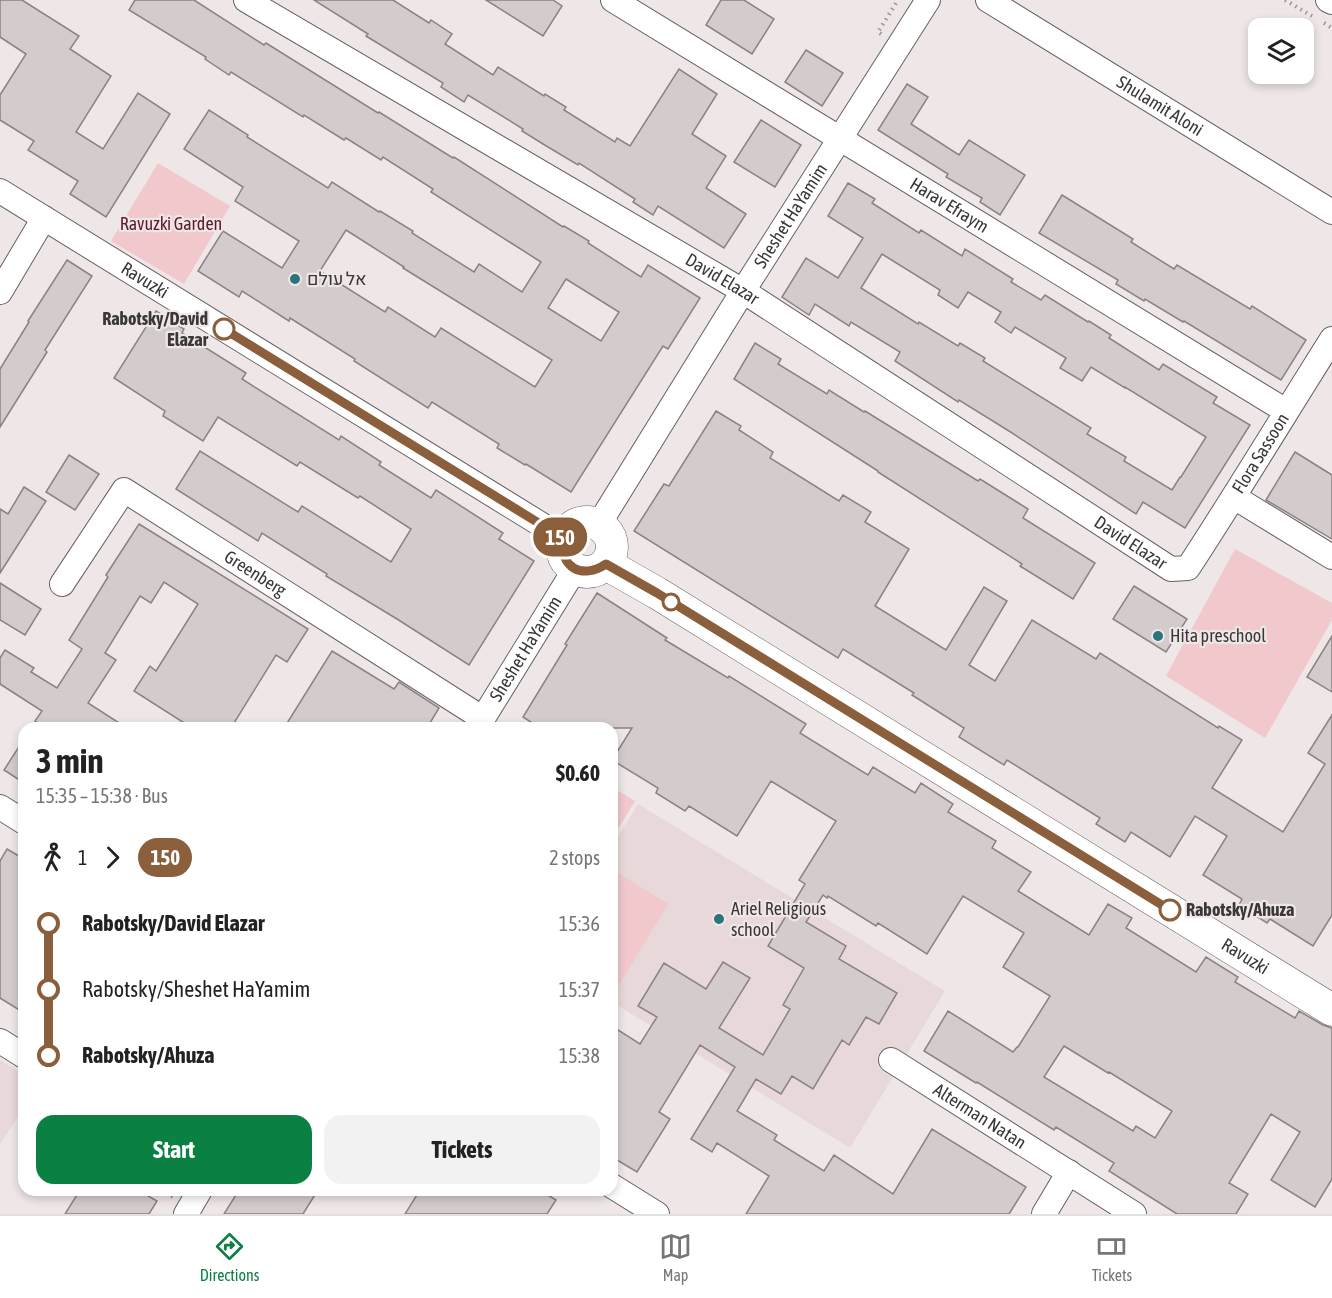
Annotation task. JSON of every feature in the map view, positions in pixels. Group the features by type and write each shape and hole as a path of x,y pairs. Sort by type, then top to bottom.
{"street":[{"name":"David Elazar","path":"246,0 742,291 1171,569 1188,568"},
{"name":"Harav Efraym","path":"613,0 1286,411"},
{"name":"Sheshet HaYamim","path":"598,524 742,291 928,0"},
{"name":"Shulamit Aloni","path":"988,0 1332,212"},
{"name":"Ravuzki","path":"0,191 563,538"},
{"path":"0,292 44,218"},
{"name":"Flora Sassoon","path":"1188,568 1331,342"},
{"name":"Greenberg","path":"62,584 124,490 477,722"},
{"path":"1234,497 1332,557"},
{"path":"590,521 598,524 606,529 610,536 613,548 611,556 606,564 597,570 589,572 575,569 564,556 563,538 570,528 578,523 590,521"},
{"name":"Ravuzki","path":"606,564 688,612 1332,1010"},
{"name":"Sheshet HaYamim","path":"480,722 575,569"},
{"path":"0,807 18,818"},
{"path":"0,1041 18,1052"},
{"name":"Alterman Natan","path":"891,1060 1134,1214"},
{"path":"1044,1214 1069,1172"},
{"path":"618,1190 657,1214"},
{"path":"186,1214 196,1196"}],"path":[{"path":"1285,0 1324,10 1332,28"}],"shaded area":[{"name":"Ariel Religious school","path":"638,804 945,991 850,1148 618,1006 618,836"},
{"path":"0,1060 18,1071 18,1117 0,1144"}],"green space":[{"name":"Ravuzki Garden","path":"158,163 230,206 184,284 111,241"},
{"path":"1235,549 1332,603 1332,620 1265,738 1166,676"},
{"path":"618,791 635,801 618,829"},
{"path":"618,873 668,904 618,986"}],"building":[{"path":"0,0 22,0 79,36 70,49 111,76 76,132 103,149 138,93 170,114 106,217 70,194 78,181 28,150 34,141 0,120 0,95 26,54 0,37"},
{"path":"135,0 194,0 264,45 266,43 454,157 563,227 589,241 588,243 641,277 648,265 700,298 668,349 663,346 571,492 497,448 499,444 432,402 428,408 290,318 289,321 242,291 239,297 198,271 223,231 282,268 299,241 235,201 243,187 184,149 209,110 328,188 332,182 413,231 412,233 474,272 479,264 522,292 541,262 431,192 433,189 383,157 381,160 346,138 344,140 231,72 229,75 205,59 206,57 129,10","holes":["346,230 552,360 535,387 441,328 435,337 388,307 385,312 320,271","566,279 619,312 601,341 548,308"]},
{"path":"314,0 393,0 429,23 431,20 452,34 445,44 493,75 498,67 566,107 564,110 615,142 617,138 630,146 679,69 717,94 692,134 726,156 706,188 746,214 724,248 658,206 653,215 633,202 635,199 579,163 578,165 522,131 523,129 468,95 464,102 441,87 443,83 366,36 368,34"},
{"path":"486,0 553,0 562,6 543,36"},
{"path":"721,0 744,0 774,19 752,54 706,25"},
{"path":"806,50 843,73 822,106 785,82"},
{"path":"907,84 928,97 911,124 959,155 969,140 1025,175 1000,215 980,202 982,198 946,177 948,174 878,130"},
{"path":"761,120 801,145 775,187 734,162"},
{"path":"848,183 875,199 872,203 919,233 921,230 962,256 965,249 1013,279 1011,282 1041,300 1045,295 1089,321 1111,335 1109,338 1159,370 1163,364 1217,397 1213,403 1250,425 1185,528 1143,502 1136,514 1009,431 959,400 958,402 895,361 900,352 851,322 849,326 815,304 809,315 782,297 806,258 838,278 863,238 828,216","holes":["882,254 940,290 938,295 958,308 968,292 1001,312 995,322 1011,333 1015,327 1066,358 1060,368 1082,381 1091,367 1206,437 1172,490 1124,461 1126,457 1087,434 1091,428 983,361 985,358 960,343 958,346 919,322 918,324 861,288"]},
{"path":"1062,195 1133,239 1131,242 1174,269 1177,265 1250,309 1252,306 1306,340 1281,380 1184,321 1116,284 1118,280 1039,233"},
{"path":"67,260 92,276 0,427 0,369"},
{"path":"156,311 184,329 182,333 246,373 242,379 339,440 341,436 381,462 379,465 431,498 436,490 503,533 499,539 534,561 469,665 326,576 327,574 262,533 258,541 176,489 200,451 298,512 302,506 391,562 411,529 360,496 358,498 300,462 297,466 218,417 203,441 163,416 165,411 114,378"},
{"path":"755,343 781,359 778,364 827,394 829,390 1028,509 1023,518 1095,563 1073,599 734,379"},
{"path":"716,411 741,426 739,430 773,452 770,458 839,501 843,495 871,512 865,522 909,549 875,606 946,650 984,587 1007,601 969,665 995,681 1032,620 1096,659 1100,653 1218,728 1219,726 1242,740 1212,788 1283,832 1325,764 1308,753 1332,715 1332,915 1313,946 1270,919 1267,923 1239,905 1242,899 1203,875 1227,836 1195,816 1170,857 1131,832 1125,842 1096,824 1100,818 1007,760 1004,765 959,737 964,728 912,695 914,693 843,649 838,658 634,531 664,484 669,486"},
{"path":"1295,452 1332,475 1332,539 1266,500"},
{"path":"69,455 99,474 75,510 46,492"},
{"path":"24,487 46,501 0,573 0,509 8,514"},
{"path":"139,524 308,629 287,662 276,655 235,722 183,722 134,691 150,666 156,671 198,604 164,582 151,603 140,596 105,653 116,660 88,703 118,722 36,722 42,711 0,684 0,658 5,650 34,668 31,672 57,688 82,649 69,640 108,577 106,575"},
{"path":"0,583 41,609 25,635 0,620"},
{"name":"Hita preschool","path":"1134,586 1187,619 1166,652 1113,619"},
{"path":"597,593 667,638 665,640 728,678 729,676 806,724 800,733 868,775 873,767 915,793 921,783 953,804 948,812 996,841 992,848 1031,872 1018,891 1089,935 1108,904 1132,918 1126,928 1196,972 1206,957 1238,977 1235,982 1295,1018 1299,1011 1332,1028 1332,1179 1315,1207 1271,1180 1300,1132 1271,1114 1229,1183 1248,1194 1236,1214 1177,1214 1109,1171 1114,1163 1056,1127 1054,1130 924,1051 948,1011 1013,1052 1050,996 1003,967 1024,933 963,896 927,954 878,923 876,926 823,895 806,922 846,946 839,959 897,993 879,1024 866,1017 849,1045 842,1040 813,1089 792,1076 781,1094 756,1079 737,1111 777,1135 774,1140 824,1171 834,1155 893,1194 932,1129 1026,1187 1009,1214 746,1214 769,1176 717,1143 712,1152 691,1139 735,1067 700,1045 659,1112 670,1119 637,1172 618,1161 618,1030 640,1044 657,1017 638,1006 664,963 706,989 723,962 750,978 719,1028 763,1055 790,1009 783,1005 804,968 768,946 805,884 799,880 836,821 771,781 737,836 689,806 685,811 656,793 658,788 618,764 618,750 632,728 618,728 618,722 531,722 523,717 567,645 565,644","holes":["1064,1046 1172,1111 1155,1138 1136,1126 1133,1131 1044,1077"]},
{"path":"1332,636 1332,692 1307,677"},
{"path":"332,651 394,689 399,682 439,708 431,722 288,722"},
{"path":"18,748 18,779 4,770"},
{"path":"7,849 18,855 18,1009 0,998 0,861"},
{"path":"76,1196 148,1196 157,1201 149,1214 65,1214"},
{"path":"235,1196 314,1196 303,1214 224,1214"},
{"path":"416,1196 550,1196 556,1200 547,1214 405,1214"}],"bus line":[{"name":"150","path":"224,329 563,538 564,556 575,569 589,572 606,564 657,593 1170,910"}],"place":[{"name":"אל עולם","path":"295,279"},
{"name":"Rabotsky/David Elazar","path":"224,329"},
{"name":"Hita preschool","path":"1158,636"},
{"name":"Rabotsky/Ahuza","path":"1170,910"},
{"name":"Ariel Religious school","path":"719,919"}]}
